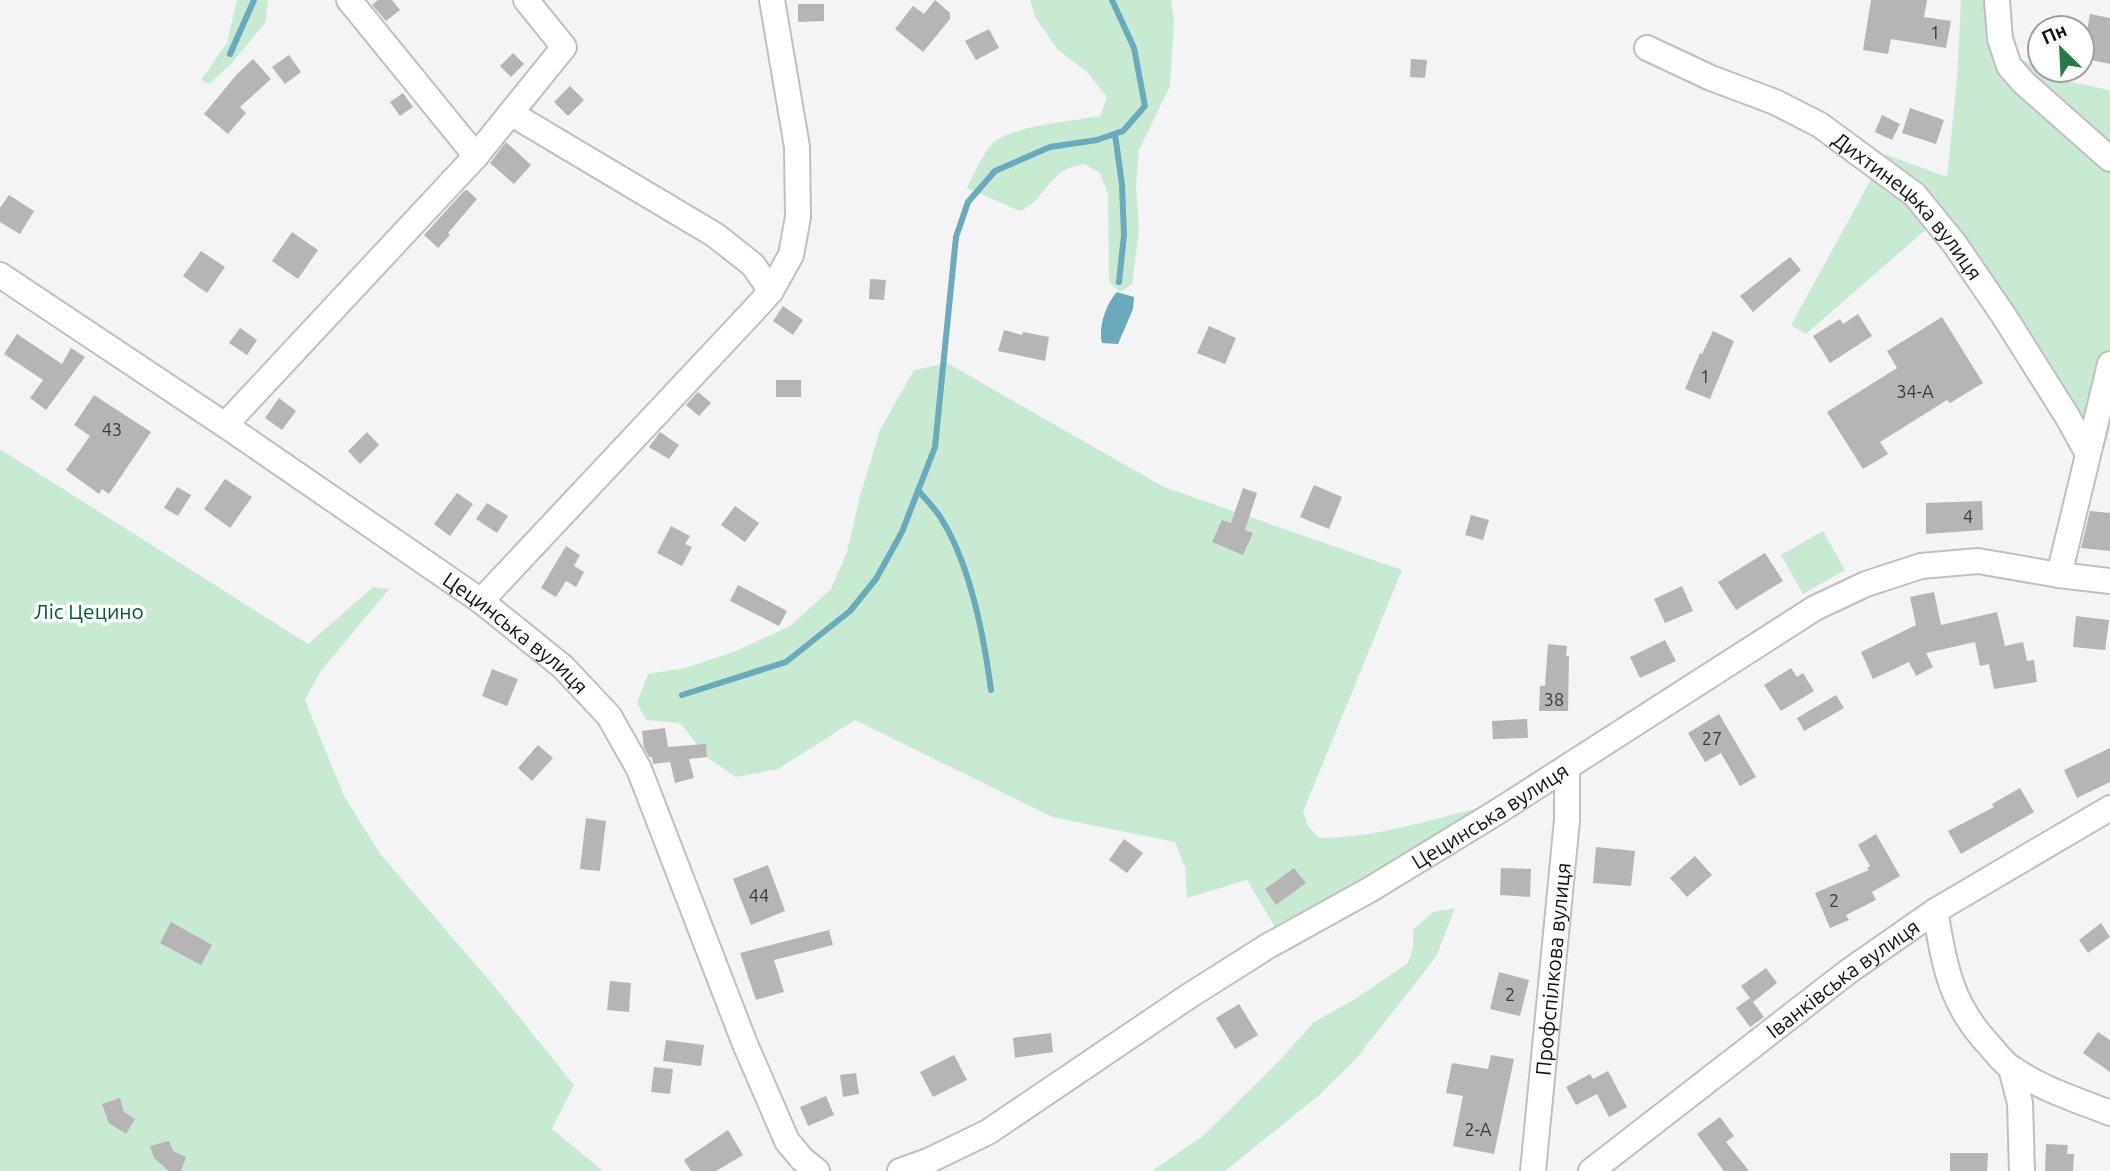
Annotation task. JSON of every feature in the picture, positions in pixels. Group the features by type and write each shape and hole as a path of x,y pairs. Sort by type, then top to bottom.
{"street":[{"path":"349,0 476,156"},
{"path":"225,425 476,156 513,114 564,47 526,0"},
{"path":"481,601 771,290 791,255 798,217 797,147 771,0"},
{"path":"1997,0 2000,38 2009,66 2024,83 2110,159"},
{"name":"Дихтинецька вулиця","path":"1647,48 1711,78 1775,102 1819,125 1915,195 1954,243 2004,316 2088,454"},
{"path":"513,114 715,235 753,265 771,290"},
{"name":"Цецинська вулиця","path":"0,275 481,601 563,667 609,716 639,769 745,1044 787,1140 802,1159 817,1171"},
{"path":"2059,575 2110,364"},
{"name":"Цецинська вулиця","path":"900,1171 928,1161 988,1132 1189,996 1268,946 1371,889 1567,768 1815,608 1866,584 1921,566 1978,561 2110,581"},
{"name":"Профспілкова вулиця","path":"1533,1171 1567,820 1567,768"},
{"name":"Іванківська вулиця","path":"1591,1171 1849,971 1936,911 2110,808"},
{"path":"1936,911 1945,964 1957,1001 1977,1032 2011,1068 2042,1086 2110,1113"},
{"path":"2011,1068 2020,1103 2022,1171"}],"green space":[{"path":"237,0 268,0 265,23 231,64 209,84 201,80 227,43"},
{"path":"1030,0 1171,0 1174,21 1170,86 1139,150 1136,186 1139,231 1132,284 1120,292 1109,282 1108,194 1100,173 1084,164 1067,169 1056,177 1033,203 1020,211 967,188 984,155 999,139 1026,129 1100,116 1107,97 1087,72 1057,49 1035,17"},
{"path":"1961,0 2001,0 2016,57 2026,62 2026,84 2081,84 2110,90 2110,428 2102,454 2076,450 2055,407 1929,227 1806,334 1791,325 1885,154 1947,177 1957,79"},
{"path":"947,363 1164,487 1402,570 1303,812 1308,826 1319,838 1379,832 1478,808 1491,831 1289,951 1247,880 1187,898 1185,867 1175,842 1052,817 855,720 778,769 736,777 708,758 680,723 646,720 637,703 648,674 685,668 736,651 790,626 831,589 847,552 880,430 914,370"},
{"name":"Ліс Цецино","path":"0,449 308,644 373,587 389,589 320,672 305,700 344,796 381,855 495,987 574,1085 552,1129 603,1171 0,1171"},
{"path":"1823,531 1845,570 1803,594 1781,555"},
{"path":"1455,908 1436,957 1355,1060 1318,1096 1225,1171 1152,1171 1203,1136 1281,1059 1314,1022 1355,999 1408,963 1413,948 1413,930 1433,912"}],"water":[{"path":"1117,292 1134,297 1133,309 1118,344 1102,343 1104,316"}],"building":[{"path":"378,0 392,0 400,10 386,21 372,5"},
{"path":"935,0 950,13 950,19 923,52 895,29 913,6 924,14"},
{"path":"1871,0 1927,0 1924,17 1951,21 1946,48 1891,39 1888,54 1863,50"},
{"path":"798,4 824,4 824,21 798,22"},
{"path":"2096,15 2110,18 2110,64 2096,61"},
{"path":"989,29 999,48 976,60 965,41"},
{"path":"513,53 524,64 511,77 500,66"},
{"path":"289,55 301,72 285,84 272,67"},
{"path":"253,59 271,79 240,107 246,113 228,134 204,114"},
{"path":"1411,59 1427,60 1425,78 1410,77"},
{"path":"570,86 584,100 568,116 554,102"},
{"path":"403,93 413,107 400,116 390,102"},
{"path":"1910,108 1944,120 1936,144 1902,133"},
{"path":"1882,115 1900,124 1892,140 1875,132"},
{"path":"506,142 531,165 514,184 490,163"},
{"path":"467,190 477,199 438,248 424,235"},
{"path":"9,195 34,211 20,234 0,222 0,208"},
{"path":"292,232 318,250 298,279 272,261"},
{"path":"201,251 225,267 207,293 183,276"},
{"path":"1790,257 1801,270 1753,312 1740,296"},
{"path":"870,279 886,280 884,300 869,299"},
{"path":"783,306 803,320 793,335 773,321"},
{"path":"1858,314 1872,336 1830,363 1813,336 1840,319 1843,324"},
{"path":"1942,317 1983,383 1950,403 1947,400 1880,442 1888,454 1863,469 1827,412 1897,368 1887,351"},
{"path":"1209,326 1236,338 1225,364 1197,353"},
{"path":"240,328 257,340 247,355 229,343"},
{"path":"1004,330 1022,335 1023,332 1049,337 1045,361 998,351"},
{"path":"1713,331 1734,341 1710,399 1685,389 1700,353 1702,354"},
{"path":"17,334 62,364 71,348 85,357 46,410 30,398 43,380 4,354"},
{"path":"776,380 801,380 801,397 776,397"},
{"path":"698,392 711,403 699,416 686,405"},
{"path":"94,395 151,432 109,494 102,489 99,494 66,470 90,436 74,425"},
{"path":"279,398 296,411 282,430 265,418"},
{"path":"367,432 379,445 360,464 348,451"},
{"path":"660,432 679,445 669,459 649,447"},
{"path":"225,479 252,497 230,528 204,509"},
{"path":"1314,485 1342,497 1329,529 1300,517"},
{"path":"177,487 191,495 178,516 164,508"},
{"path":"1243,488 1257,493 1245,530 1253,533 1243,555 1212,542 1222,520 1231,523"},
{"path":"457,493 473,504 450,536 434,524"},
{"path":"1982,501 1983,530 1926,534 1926,503"},
{"path":"487,503 508,516 497,533 476,519"},
{"path":"735,506 759,523 745,542 721,525"},
{"path":"2090,511 2110,513 2110,551 2081,548"},
{"path":"1471,515 1489,520 1483,540 1465,535"},
{"path":"671,526 690,536 685,544 692,547 682,566 657,553"},
{"path":"566,546 580,555 574,566 584,572 576,587 566,581 556,597 541,588"},
{"path":"1765,553 1783,581 1736,610 1718,582"},
{"path":"738,585 787,611 779,626 730,601"},
{"path":"1682,586 1693,611 1665,623 1654,599"},
{"path":"1934,592 1941,625 1997,612 2005,646 2023,642 2027,661 2034,660 2037,682 1994,689 1989,664 1980,666 1975,642 1926,653 1933,667 1916,676 1909,662 1873,679 1861,652 1916,625 1910,597"},
{"path":"2076,616 2109,620 2105,650 2073,647"},
{"path":"1665,640 1676,661 1640,678 1630,657"},
{"path":"1548,644 1567,646 1568,711 1539,711 1540,686 1545,686"},
{"path":"1791,668 1797,677 1803,673 1814,691 1781,711 1764,685"},
{"path":"492,669 518,679 507,706 482,696"},
{"path":"1836,695 1844,708 1804,731 1797,718"},
{"path":"1719,714 1756,777 1740,786 1721,753 1705,762 1688,733"},
{"path":"1527,719 1528,738 1493,739 1492,721"},
{"path":"665,728 668,747 706,744 707,757 689,759 694,778 675,783 670,762 653,764 652,757 649,757 644,748 642,731"},
{"path":"538,745 553,758 532,781 518,768"},
{"path":"2110,748 2110,782 2077,798 2064,770"},
{"path":"2020,788 2034,812 1961,854 1948,831 1994,807 1992,804"},
{"path":"586,818 606,821 600,871 580,869"},
{"path":"1876,834 1900,876 1872,892 1876,900 1846,915 1849,920 1830,928 1815,893 1869,870 1867,868 1870,866 1858,845"},
{"path":"1124,839 1143,853 1127,873 1109,860"},
{"path":"1596,847 1635,851 1631,886 1593,883"},
{"path":"1695,856 1712,875 1687,897 1670,878"},
{"path":"768,865 785,911 751,925 733,879"},
{"path":"1294,868 1306,883 1276,905 1265,889"},
{"path":"1501,868 1531,869 1530,897 1500,895"},
{"path":"171,922 212,945 201,965 160,943"},
{"path":"2101,923 2110,937 2088,953 2079,940"},
{"path":"829,930 833,945 774,960 784,992 756,1000 740,953"},
{"path":"1766,968 1777,983 1753,1002 1741,986"},
{"path":"1499,972 1529,980 1520,1016 1490,1009"},
{"path":"610,981 631,983 629,1012 607,1010"},
{"path":"1750,998 1764,1017 1750,1027 1736,1008"},
{"path":"1239,1004 1258,1035 1235,1049 1216,1018"},
{"path":"2098,1032 2110,1040 2110,1072 2083,1053"},
{"path":"1051,1033 1053,1052 1015,1058 1013,1038"},
{"path":"666,1040 704,1045 701,1066 663,1061"},
{"path":"954,1055 967,1080 933,1097 920,1072"},
{"path":"1491,1055 1514,1059 1494,1154 1453,1146 1463,1096 1446,1093 1452,1063 1488,1069"},
{"path":"654,1067 673,1069 670,1094 651,1092"},
{"path":"1608,1071 1627,1107 1609,1117 1597,1094 1576,1105 1566,1087 1590,1074 1593,1079"},
{"path":"856,1073 859,1094 843,1097 840,1075"},
{"path":"826,1096 834,1115 808,1126 800,1107"},
{"path":"120,1098 124,1112 135,1119 126,1134 109,1123 102,1104"},
{"path":"1720,1117 1734,1136 1726,1142 1749,1171 1724,1171 1697,1134"},
{"path":"728,1130 743,1155 716,1171 691,1171 684,1160"},
{"path":"169,1141 173,1151 186,1157 181,1171 169,1171 154,1158 150,1146"},
{"path":"2046,1144 2068,1145 2067,1154 2074,1154 2073,1171 2045,1171"},
{"path":"1950,1153 1988,1153 1987,1171 1950,1171"}],"waterway":[{"path":"230,54 254,0"},
{"path":"682,695 786,662 850,611 876,579 902,532 935,447 956,237 968,202 995,171 1050,147 1097,140 1123,131 1145,106 1134,48 1112,0"},
{"path":"1115,134 1122,185 1124,235 1119,282"},
{"path":"918,490 940,516 960,558 980,625 991,690"}]}
